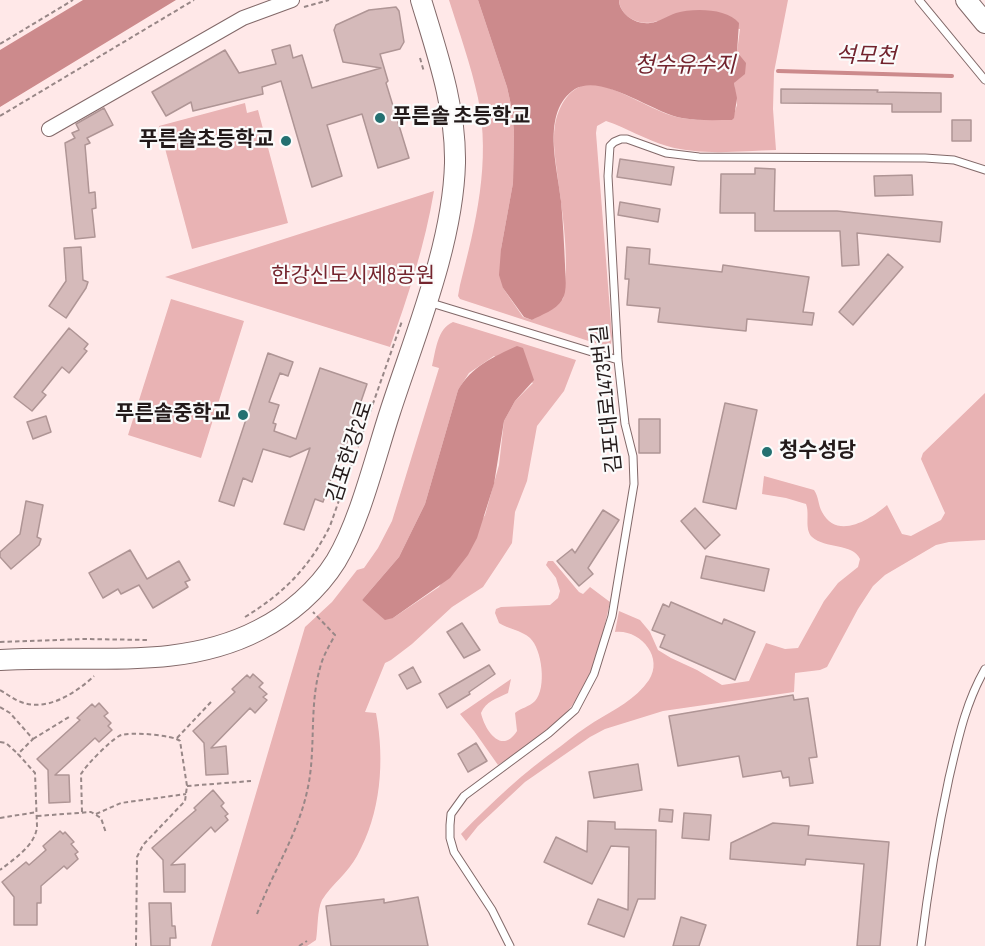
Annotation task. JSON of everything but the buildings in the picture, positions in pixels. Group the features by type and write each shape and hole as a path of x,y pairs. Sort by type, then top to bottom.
{"street":[{"path":"49,129 243,18 292,0"},
{"name":"김포한강2로","path":"0,660 165,657 216,648 238,640 277,620 294,607 323,578 342,550 359,507 426,301 449,215 455,162 454,129 447,89 421,0"},
{"path":"966,0 985,23"}],"lane":[{"path":"919,0 985,80"},
{"name":"김포대로1473번길","path":"510,946 492,909 454,852 450,838 451,814 464,796 566,720 583,697 598,664 612,616 634,484 633,456 625,424 618,360 608,176 610,146 614,142 627,139 666,153 699,157 925,158 954,160 985,170"},
{"path":"426,301 618,360"},
{"path":"921,946 940,817 963,717 970,696 985,669"}],"path":[{"path":"0,44 73,0"},
{"path":"0,116 194,0"},
{"path":"420,56 426,78"},
{"path":"242,619 267,604 292,582 315,555 323,541 402,321"},
{"path":"257,914 292,837 308,787 318,675 326,650 335,635 313,612"},
{"path":"0,642 74,639 150,640"},
{"path":"0,690 19,702 46,703 71,694 96,675"},
{"path":"177,738 211,702"},
{"path":"0,707 10,713 33,739"},
{"path":"18,754 33,739 69,717"},
{"path":"82,812 81,774 119,736 129,734 177,738"},
{"path":"136,946 135,865 139,851 182,805 186,794 182,747 177,738"},
{"path":"0,742 6,743 35,774 37,812 37,830 34,838 0,870"},
{"path":"187,786 251,781"},
{"path":"37,816 82,812 96,814 121,804 186,794"},
{"path":"0,818 37,812"},
{"path":"96,814 104,824 106,833"},
{"path":"299,946 307,941"}],"green space":[{"path":"449,0 478,0 507,87 514,131 513,183 501,249 503,288 523,317 532,320 563,299 566,270 565,240 554,132 559,111 571,92 584,85 601,85 680,118 732,120 737,105 734,83 740,29 657,21 639,22 623,12 619,0 788,0 774,72 773,109 776,150 694,151 659,143 606,121 597,126 612,336 611,344 607,347 460,299 458,296 480,192 483,146 478,98"},
{"path":"245,103 247,113 258,110 288,223 192,249 159,126"},
{"name":"한강신도시제8공원","path":"434,191 415,270 390,347 165,277"},
{"path":"171,299 244,321 201,458 128,435"},
{"path":"453,322 576,360 564,391 537,426 527,481 515,512 512,543 483,587 452,607 412,644 385,663 365,712 376,713 379,731 380,768 376,805 357,856 320,904 316,940 307,946 211,946 305,627 332,602 357,570 364,568 392,521 439,368 432,366 436,347 440,335","holes":["494,356 533,383 515,401 504,421 499,465 485,515 439,587 393,618 362,600 399,557 425,504 458,390 469,373"]},
{"path":"985,393 985,540 936,545 885,575 873,586 858,609 827,667 795,673 794,692 663,711 605,729 525,782 478,826 466,841 461,834 484,810 534,766 631,698 649,680 654,662 651,654 647,646 633,635 615,632 619,611 640,620 650,632 658,650 722,685 749,681 766,643 785,649 798,648 824,601 838,583 858,567 860,559 851,550 818,541 812,537 808,530 806,504 762,494 764,476 814,490 822,512 828,521 836,525 854,525 887,505 902,534 911,536 941,520 945,513 921,459 923,453"},
{"path":"548,561 553,561 579,592 583,594 590,587 610,602 605,626 590,673 572,706 543,734 498,765 460,714 511,679 508,693 489,703 481,713 490,733 500,741 506,741 517,731 515,713 533,703 539,695 542,669 534,643 526,635 499,623 495,613 496,609 501,607 550,605 558,598 560,591 556,578 546,565"}],"water":[{"path":"83,0 176,0 0,107 0,50"},
{"name":"청수유수지","path":"478,0 619,0 622,10 629,18 645,23 683,11 718,12 734,18 739,23 737,52 746,63 745,74 734,83 737,98 732,120 701,120 670,115 599,86 586,85 575,89 564,99 554,126 554,141 561,201 565,292 556,307 532,320 524,317 503,288 499,275 501,249 513,183 514,131 507,87"},
{"path":"517,346 523,348 534,380 515,401 504,421 494,484 477,538 468,555 450,578 393,618 385,620 362,600 399,557 425,504 458,390 476,368"}],"waterway":[{"name":"석모천","path":"778,71 952,76"}],"place":[{"name":"푸른솔 초등학교","path":"380,118"},
{"name":"푸른솔초등학교","path":"286,141"},
{"name":"푸른솔중학교","path":"243,415"},
{"name":"청수성당","path":"767,452"}]}
